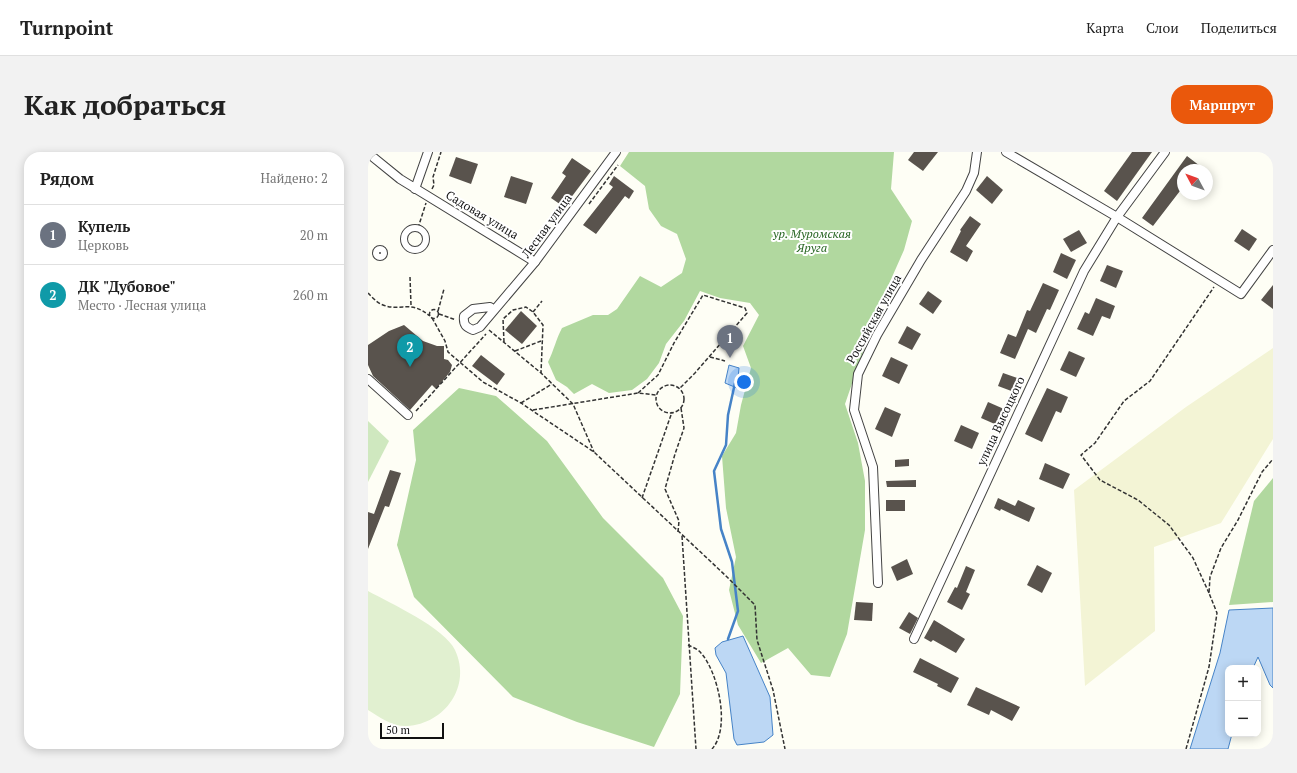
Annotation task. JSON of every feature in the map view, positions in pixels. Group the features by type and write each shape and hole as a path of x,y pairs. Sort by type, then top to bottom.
{"street":[{"path":"415,189 428,152"},
{"name":"Лесная улица","path":"494,310 536,262 616,152"},
{"name":"Российская улица","path":"878,583 873,467 854,410 858,374 877,335 913,274 966,191 974,173 977,152"},
{"path":"1006,152 1118,217 1240,294 1273,250"},
{"name":"улица Высоцкого","path":"914,639 1084,271 1118,217 1165,152"},
{"name":"Садовая улица","path":"368,153 415,189 536,262"},
{"path":"368,379 408,415"}],"path":[{"path":"410,277 410,306"},
{"path":"1186,749 1209,667 1217,613 1193,558 1169,526 1138,500 1100,480 1081,455 1094,443 1124,401 1150,381 1219,280"},
{"path":"439,314 438,311 444,289"},
{"path":"368,293 382,305 392,307 410,306 435,318 439,314"},
{"path":"638,393 658,375 674,343 703,295 744,308 747,314 710,357 680,388"},
{"path":"533,312 542,301"},
{"path":"504,342 503,319 513,310 526,307 533,312 543,325 541,341 541,373"},
{"path":"438,311 433,309 430,311 431,317 445,341 448,352 460,364 484,382 521,403 594,452 755,605 757,640 773,690 785,749"},
{"path":"439,314 451,318"},
{"path":"408,415 413,414 460,364 489,330 541,373 573,404 594,452"},
{"path":"515,351 541,341"},
{"path":"710,357 725,361"},
{"path":"521,403 552,384"},
{"path":"678,532 679,521 665,489 674,454 684,428 681,408 684,402 684,394 680,388 674,385 666,385 660,389 656,395 657,403 660,409 672,412 681,408"},
{"path":"532,410 638,393 656,395"},
{"path":"642,498 672,412"},
{"path":"1209,593 1210,577 1221,548 1238,520 1262,472 1273,460"},
{"path":"682,536 686,623 696,749"},
{"path":"688,645 700,652 709,666 717,688 721,712 721,733 712,749"}],"green space":[{"name":"ур. Муромская Яруга","path":"629,152 894,152 891,189 912,221 904,250 877,311 845,404 858,443 865,481 865,530 847,634 830,677 811,675 788,648 761,663 738,625 729,590 736,557 726,508 722,456 736,433 741,405 751,368 743,346 759,315 750,303 720,298 700,291 684,321 666,344 659,363 647,379 632,390 609,393 592,384 574,394 567,387 556,380 548,362 562,328 593,315 608,315 617,309 640,276 661,287 682,273 686,259 677,234 661,226 649,209 645,186 620,166"},
{"path":"1273,348 1273,439 1221,523 1154,547 1155,631 1085,686 1074,490 1186,407"},
{"path":"459,388 496,396 547,441 603,518 663,578 683,616 680,694 654,747 577,722 513,697 414,597 397,545 416,460 413,430"},
{"path":"368,421 389,441 368,482"},
{"path":"1273,478 1273,602 1229,605 1254,501"},
{"path":"368,591 403,609 429,625 440,633 455,650 459,664 460,677 452,701 443,711 421,724 407,726 397,725 386,721 368,710"}],"water":[{"path":"729,365 739,368 737,388 725,383"},
{"path":"1273,608 1273,688 1270,685 1258,657 1254,665 1225,665 1225,737 1231,737 1228,749 1190,749 1220,653 1229,610"},
{"path":"743,636 770,697 773,735 764,742 737,745 734,739 726,673 716,655 715,648 722,642"}],"building":[{"path":"914,152 938,152 923,171 908,160"},
{"path":"1132,152 1152,152 1117,201 1104,191"},
{"path":"1187,156 1197,164 1181,164"},
{"path":"456,157 478,164 471,184 449,176"},
{"path":"572,158 591,171 564,207 551,198 566,176 562,173"},
{"path":"1177,170 1177,195 1153,226 1142,218"},
{"path":"511,176 533,183 526,204 504,197"},
{"path":"614,176 634,191 629,199 625,196 596,234 583,225 613,187 609,184"},
{"path":"987,176 1003,190 992,204 976,190"},
{"path":"970,216 981,224 966,246 973,251 967,262 950,252 961,231 960,230"},
{"path":"1242,229 1257,239 1249,251 1234,241"},
{"path":"1079,230 1087,243 1071,252 1063,239"},
{"path":"1061,253 1076,260 1067,279 1053,272"},
{"path":"1107,265 1123,271 1116,288 1100,281"},
{"path":"1043,283 1059,290 1050,310 1047,309 1036,333 1028,329 1015,359 1000,353 1008,334 1016,337 1027,310 1030,311"},
{"path":"1273,285 1273,309 1261,300"},
{"path":"928,291 942,301 933,314 919,304"},
{"path":"1096,298 1115,306 1110,319 1102,316 1093,336 1077,329 1085,312 1089,314"},
{"path":"521,311 537,326 522,344 505,330"},
{"path":"404,325 423,341 437,346 444,346 444,359 448,360 452,365 450,372 436,389 432,385 410,410 373,376 368,365 368,345 389,331"},
{"path":"907,326 921,334 912,350 898,343"},
{"path":"1069,351 1085,358 1076,377 1060,370"},
{"path":"481,355 505,374 497,385 472,366"},
{"path":"891,357 908,365 899,384 882,376"},
{"path":"1003,373 1020,379 1014,392 998,386"},
{"path":"1047,388 1068,397 1061,413 1056,411 1042,442 1025,434"},
{"path":"988,402 1004,409 997,425 981,418"},
{"path":"885,407 901,414 892,437 875,429"},
{"path":"961,425 979,433 972,449 954,441"},
{"path":"909,459 909,466 895,467 895,460"},
{"path":"1045,463 1070,474 1063,489 1039,479"},
{"path":"390,470 401,473 389,507 385,506 368,549 368,512 374,514"},
{"path":"916,480 916,487 887,487 886,481"},
{"path":"998,498 1015,506 1018,500 1035,508 1029,522 1001,509 1000,511 994,508"},
{"path":"886,500 905,500 905,511 886,511"},
{"path":"907,559 913,574 897,581 891,567"},
{"path":"1037,565 1052,573 1042,593 1027,585"},
{"path":"966,566 975,570 966,592 970,594 962,610 947,602 955,587 957,588"},
{"path":"856,602 873,603 872,621 854,620"},
{"path":"909,612 918,618 910,634 899,628"},
{"path":"934,620 965,639 956,653 933,640 931,642 924,638"},
{"path":"920,658 959,678 951,693 937,686 938,684 913,672"},
{"path":"976,687 1020,707 1012,721 991,710 989,715 967,705"}],"waterway":[{"path":"728,639 738,611 732,562 721,529 714,471 726,445 728,415 735,383"}],"place":[{"name":"Купель","path":"730,358"},
{"name":"ДК \"Дубовое\"","path":"410,367"}]}
